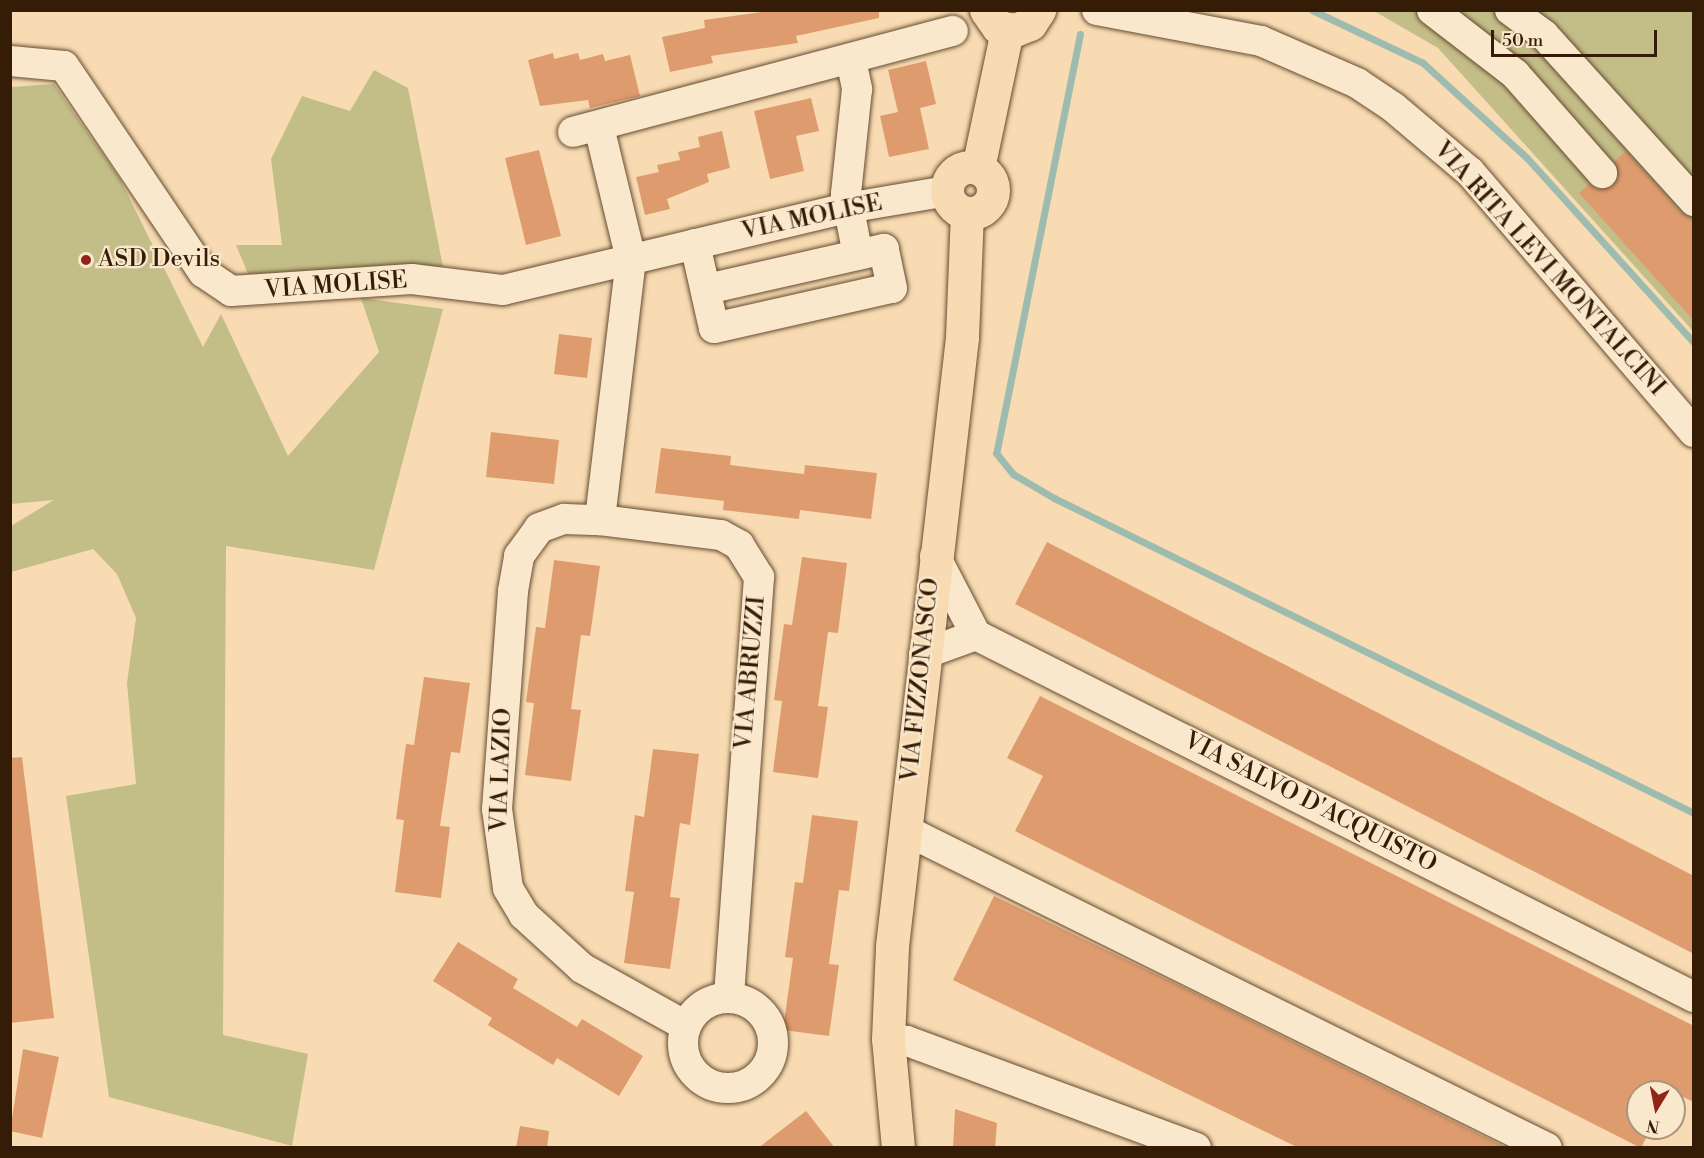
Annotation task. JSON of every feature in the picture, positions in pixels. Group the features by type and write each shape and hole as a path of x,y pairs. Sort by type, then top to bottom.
{"main road":[{"path":"957,202 982,210 992,199 990,177 978,168 996,20 1030,24 1039,10"},
{"name":"VIA FIZZONASCO","path":"898,1148 888,1039 905,830 962,337 957,202"}],"street":[{"name":"VIA RITA LEVI MONTALCINI","path":"1097,10 1261,41 1357,83 1393,107 1470,172 1694,432"},
{"path":"1432,10 1515,74 1602,173"},
{"path":"1510,10 1544,35 1694,201"},
{"path":"600,520 631,259 586,130 953,31"},
{"path":"851,60 857,89 847,208 858,255"},
{"name":"VIA MOLISE","path":"10,61 64,66 202,272 231,291 402,279 503,290 847,208 957,202"},
{"path":"695,243 714,328 892,288 884,249 706,289"},
{"name":"VIA LAZIO","path":"600,520 564,519 538,528 519,556 498,788 499,853 519,906 554,947 582,968 687,1026"},
{"name":"VIA ABRUZZI","path":"600,520 721,535 739,544 759,577 729,998"},
{"path":"924,654 976,635 935,556"},
{"name":"VIA SALVO D'ACQUISTO","path":"976,635 1694,997"},
{"path":"905,830 1547,1148"},
{"path":"729,998 746,1001 771,1026 774,1044 760,1076 728,1089 703,1080 686,1060 687,1026 711,1001 729,998"},
{"path":"888,1039 907,1041 1196,1148"}],"shaded area":[{"path":"1374,11 1693,11 1693,331 1438,48"},
{"path":"374,70 408,88 445,277 248,274 236,245 282,245 271,159 302,96 350,111"},
{"path":"54,84 120,179 203,347 221,314 288,456 379,352 361,298 443,309 374,570 226,546 223,1035 308,1054 292,1146 109,1097 66,796 136,784 127,683 136,618 117,574 93,549 11,572 11,526 54,500 11,504 11,87"}],"building":[{"path":"776,10 879,10 879,18 796,36 798,43 711,56 713,63 670,72 662,37 705,28 704,20"},
{"path":"553,53 554,59 578,53 580,60 603,54 605,61 630,55 640,96 590,108 588,100 540,106 528,60"},
{"path":"926,61 936,104 920,108 929,149 889,157 880,116 898,112 888,70"},
{"path":"811,98 819,131 796,136 804,171 770,179 754,111"},
{"path":"722,131 730,168 707,174 709,182 667,199 670,209 645,215 636,177 659,172 657,165 680,160 678,152 700,147 698,137"},
{"path":"539,150 561,236 526,245 505,158"},
{"path":"1626,151 1681,213 1694,218 1694,321 1579,193 1589,184 1597,189 1613,186 1618,178 1615,161"},
{"path":"559,334 592,338 587,378 554,374"},
{"path":"491,432 559,440 554,484 486,477"},
{"path":"661,448 731,456 730,465 804,474 805,465 877,473 871,519 800,510 799,519 723,510 724,501 655,493"},
{"path":"1047,542 1694,876 1694,954 1015,604"},
{"path":"802,557 847,563 838,633 828,632 818,706 828,707 818,778 773,772 782,701 774,700 784,624 792,625"},
{"path":"554,560 600,566 590,636 581,635 571,709 581,710 571,781 525,775 534,703 526,702 536,627 545,628"},
{"path":"424,677 470,683 460,753 451,752 440,826 450,827 441,898 395,892 404,820 396,819 406,744 414,745"},
{"path":"1040,696 1694,1026 1694,1102 1686,1098 1686,1080 1626,1080 1626,1140 1645,1140 1641,1148 1015,831 1043,776 1007,758"},
{"path":"653,749 699,754 690,825 680,823 670,897 680,898 670,969 624,963 634,892 625,891 635,815 644,817"},
{"path":"22,757 54,1018 10,1023 10,758"},
{"path":"812,815 858,821 849,891 839,890 829,964 839,965 829,1036 783,1030 793,958 785,957 795,882 803,883"},
{"path":"994,896 1507,1148 1299,1148 953,980"},
{"path":"458,942 518,979 513,988 577,1027 582,1019 643,1056 619,1096 557,1058 553,1065 488,1025 492,1018 433,981"},
{"path":"23,1049 59,1057 42,1138 10,1131"},
{"path":"955,1109 997,1123 995,1148 953,1148"},
{"path":"806,1111 835,1148 758,1148"},
{"path":"520,1126 549,1131 547,1148 516,1148"}],"waterway":[{"path":"1312,10 1423,63 1527,158 1694,343"},
{"path":"1080,34 996,453 1013,474 1054,498 1694,813"}],"place":[{"name":"ASD Devils","path":"86,260"}]}
